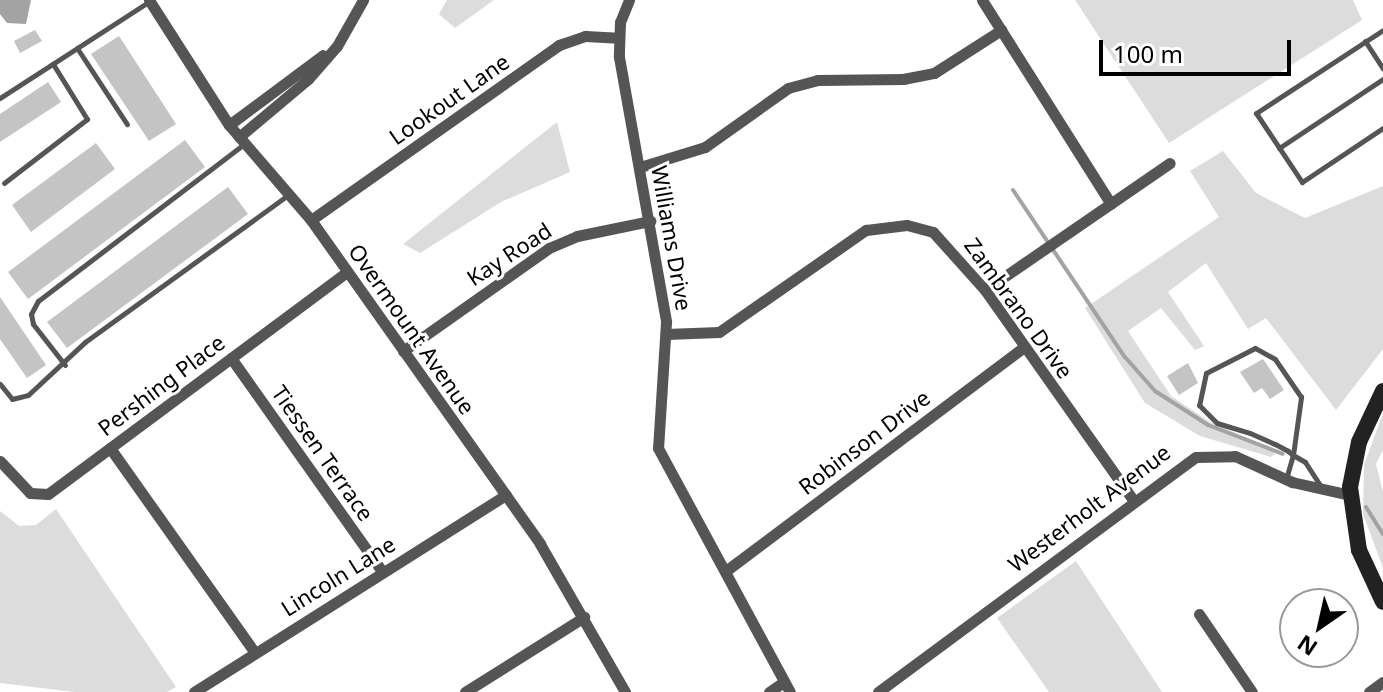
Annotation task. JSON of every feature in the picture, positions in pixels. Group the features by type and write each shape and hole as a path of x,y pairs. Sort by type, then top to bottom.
{"street":[{"path":"242,140 308,79 337,46 363,0"},
{"name":"Williams Drive","path":"629,0 618,38 666,334 658,448 727,570 787,687"},
{"path":"982,0 1111,204"},
{"name":"Overmount Avenue","path":"150,1 229,125 311,220 506,495 584,617 625,692"},
{"path":"640,167 705,147 788,88 817,80 903,79 934,73 1001,30"},
{"name":"Lookout Lane","path":"311,220 559,45 585,36 618,38"},
{"path":"229,125 337,46"},
{"path":"985,290 1170,163"},
{"name":"Kay Road","path":"403,351 549,248 577,236 650,221"},
{"name":"Zambrano Drive","path":"666,334 719,332 853,238 878,227 907,225 933,232 985,290 1133,500"},
{"name":"Pershing Place","path":"0,461 30,493 42,496 347,272"},
{"name":"Robinson Drive","path":"727,570 1024,347"},
{"name":"Tiessen Terrace","path":"231,358 382,571"},
{"path":"1383,391 1359,442 1350,495 1359,550 1383,602"},
{"path":"110,448 255,653"},
{"name":"Westerholt Avenue","path":"878,692 1182,462 1209,453 1235,456 1286,479 1350,495"},
{"name":"Lincoln Lane","path":"194,692 506,495"},
{"path":"1199,614 1252,692"},
{"path":"465,692 584,617"},
{"path":"1369,692 1383,682"},
{"path":"769,692 787,687"}],"lane":[{"path":"0,98 150,1"},
{"path":"1383,30 1256,113 1302,182 1383,128"},
{"path":"1365,41 1383,69"},
{"path":"77,48 127,124"},
{"path":"4,183 87,119 53,64"},
{"path":"1279,148 1383,79"},
{"path":"65,365 33,324 31,314 38,301 242,140"},
{"path":"0,384 19,400 65,365 85,342 289,195"},
{"path":"1286,479 1293,455 1301,397 1275,359 1255,348 1206,373 1199,405 1217,423 1293,455 1310,466 1323,490"}],"shaded area":[{"path":"0,0 31,0 26,24 7,23 0,14"},
{"path":"447,0 494,0 455,28 439,14"},
{"path":"1075,0 1353,0 1362,20 1169,143"},
{"path":"557,122 570,172 501,202 420,253 403,244"},
{"path":"1223,151 1256,193 1305,218 1383,186 1383,349 1336,410 1266,318 1248,329 1206,263 1168,292 1204,346 1195,350 1161,308 1128,331 1171,396 1210,422 1278,451 1271,457 1200,436 1145,403 1085,308 1219,217 1190,171"},
{"path":"1383,413 1383,450 1376,464 1383,492 1383,568 1363,514 1364,465"},
{"path":"56,509 176,687 167,692 74,692 0,683 0,511 19,526 36,525"},
{"path":"1076,561 1162,692 1049,692 997,618"}],"building":[{"path":"35,30 42,41 20,53 14,41"},
{"path":"119,36 176,124 149,141 91,54"},
{"path":"48,82 61,102 0,142 0,114"},
{"path":"185,140 205,167 28,299 8,272"},
{"path":"96,143 115,169 31,232 12,205"},
{"path":"228,187 248,214 67,348 47,322"},
{"path":"0,297 46,365 27,378 0,339"},
{"path":"1263,359 1284,390 1270,399 1262,388 1254,393 1240,372"},
{"path":"1188,363 1198,383 1179,395 1167,376"}],"waterway":[{"path":"1013,190 1125,357 1155,391 1208,425 1283,454"},
{"path":"1366,507 1383,534"}]}
